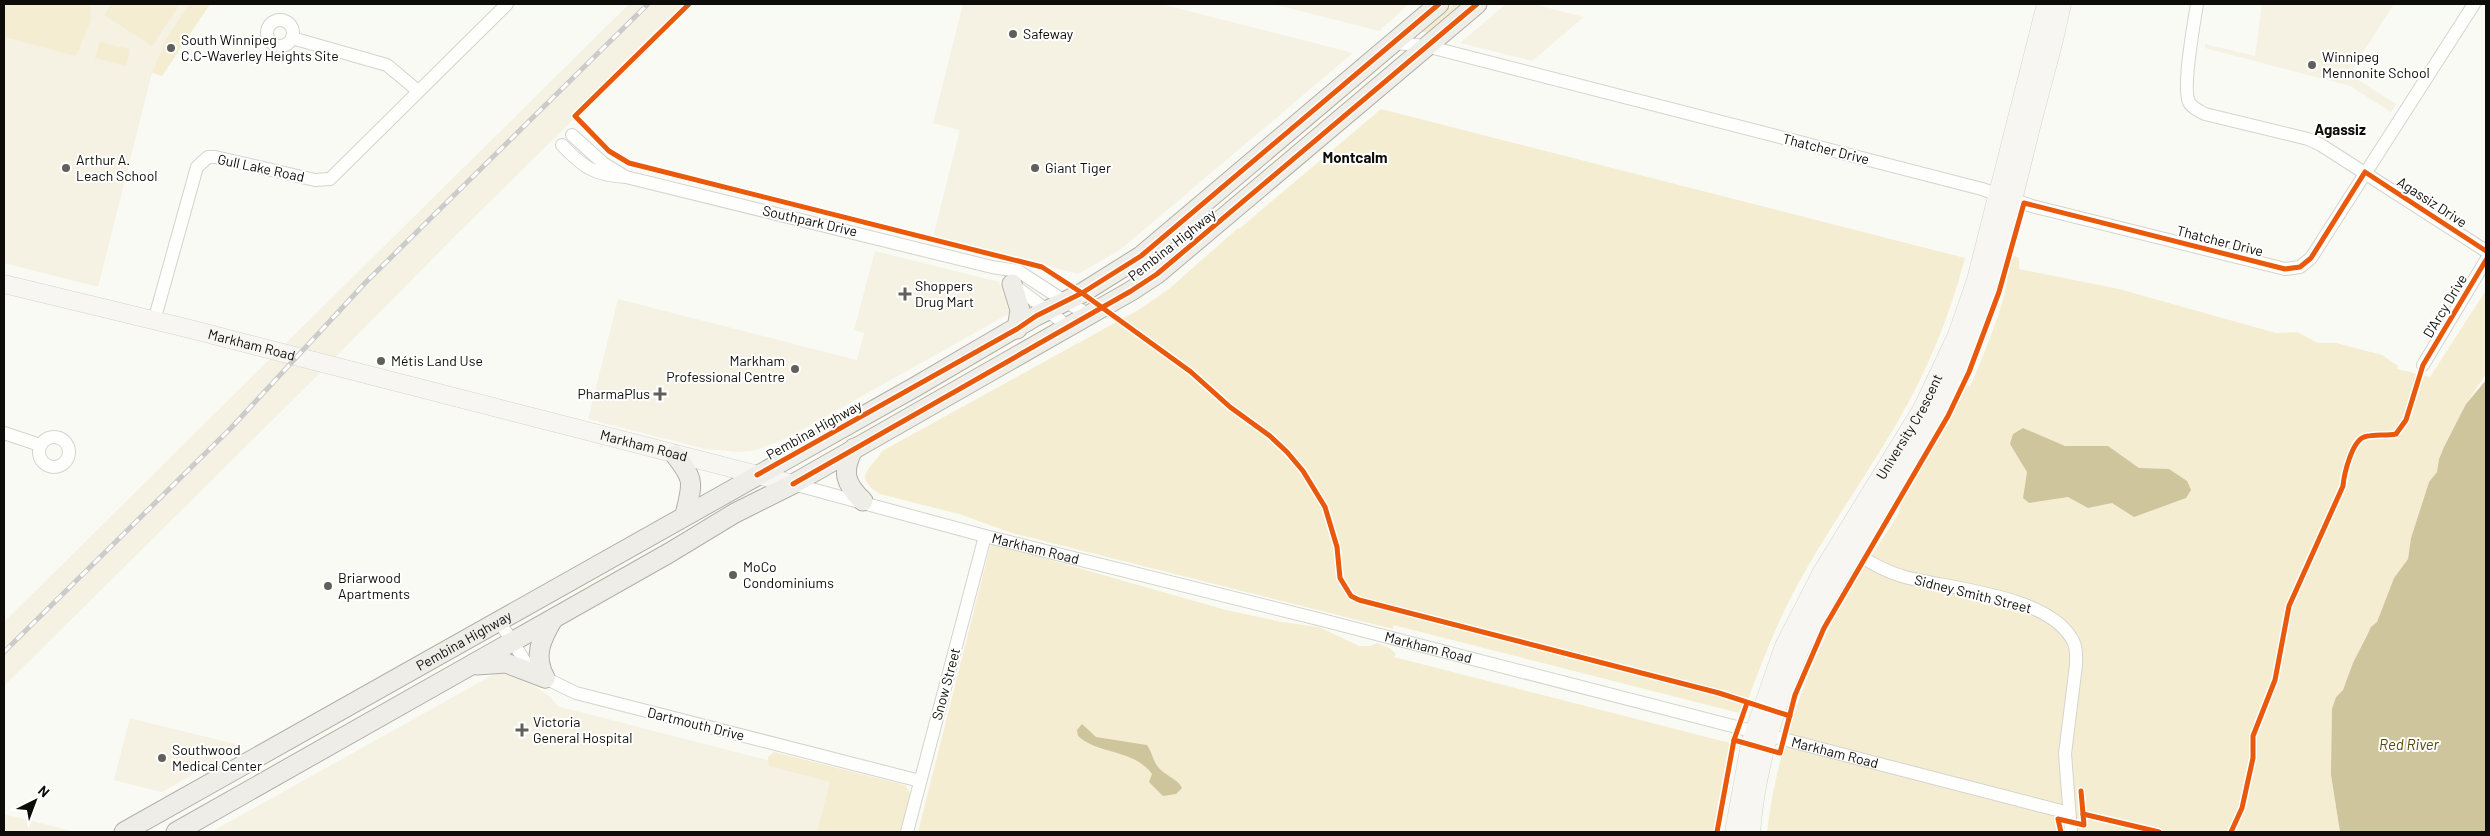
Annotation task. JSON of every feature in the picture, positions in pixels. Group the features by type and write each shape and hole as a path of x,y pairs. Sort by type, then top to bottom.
{"main road":[{"name":"Pembina Highway","path":"124,832 1017,329 1036,316 1066,302 1141,256 1439,4"},
{"name":"Pembina Highway","path":"176,832 553,619 735,513 793,484 1090,315 1157,274 1477,4"},
{"name":"University Crescent","path":"1750,832 1758,786 1762,733 1827,595 1932,425 1961,367 1984,306 2046,4"},
{"name":"University Crescent","path":"1734,832 1762,733 1774,671 1800,613 1822,572 1908,434 1941,371 1967,306 2006,197 2062,4"},
{"name":"Markham Road","path":"4,284 793,484"},
{"path":"1012,284 1020,310 1017,329"},
{"path":"854,448 848,459 847,479 850,489 863,501"},
{"path":"675,455 688,472 691,484 685,515"},
{"path":"545,678 539,667 538,650 542,638 553,619"},
{"path":"470,666 506,663 545,678"},
{"path":"345,708 355,731"}],"street":[{"name":"Gull Lake Road","path":"154,321 196,167 201,161 208,157 224,158 315,180 330,179 507,4"},
{"name":"Agassiz Drive","path":"2197,4 2186,87 2190,103 2204,114 2308,139 2365,172 2486,251"},
{"name":"Thatcher Drive","path":"1394,43 1426,46 2006,197 2032,206 2285,269 2300,267 2311,258 2474,4"},
{"path":"292,38 387,65 418,92"},
{"name":"Southpark Drive","path":"572,135 603,163 626,177"},
{"name":"Southpark Drive","path":"562,145 585,168 609,176 626,177 992,267 1018,271 1090,315"},
{"name":"D'Arcy Drive","path":"2423,365 2486,260"},
{"name":"Southpark Drive","path":"992,267 1069,327"},
{"path":"4,433 40,445"},
{"name":"Markham Road","path":"793,484 863,501 985,536 1762,733 2069,813"},
{"name":"Snow Street","path":"907,832 985,536"},
{"name":"Sidney Smith Street","path":"1854,552 1876,566 1904,577 1984,594 2033,607 2049,617 2070,637 2076,656 2066,754 2069,813 2072,832"},
{"name":"Dartmouth Drive","path":"499,621 526,663 545,678 576,693 920,781"}],"shaded area":[{"name":"Arthur A. Leach School","path":"4,4 189,4 166,39 152,73 98,287 4,263"},
{"path":"6,4 90,4 91,20 76,56 8,38 4,41 4,12"},
{"path":"111,4 180,4 152,46 104,15"},
{"name":"South Winnipeg C.C-Waverley Heights Site","path":"189,4 210,4 162,76 152,73 166,39"},
{"path":"629,4 691,4 456,235 313,380 4,686 4,622"},
{"path":"963,4 1161,4 1353,53 1120,250 1078,274 933,237 960,130 933,123"},
{"path":"1273,4 1409,4 1379,31"},
{"path":"1454,4 1462,4 1427,33 1421,31"},
{"path":"1506,4 1533,4 1584,17 1532,61 1460,43"},
{"name":"Winnipeg Mennonite School","path":"2262,4 2394,4 2349,74 2396,104 2391,112 2350,86 2205,48 2205,44 2255,56"},
{"path":"100,42 130,49 126,66 95,58"},
{"path":"1381,109 1965,258 1945,322 1918,383 1897,423 1817,551 1792,595 1765,654 1743,714 1393,625 1393,629 1012,533 959,514 880,494 871,488 867,482 865,477 867,472 882,451 1140,309 1170,288 1238,228"},
{"path":"875,251 999,282 1010,313 789,437 756,450 739,452 705,449 588,419 618,299 857,360 864,333 854,330"},
{"path":"2013,255 2019,258 2019,269 2119,289 2276,333 2297,332 2318,343 2336,343 2382,355 2398,366 2397,369 2430,377 2486,290 2486,374 2466,404 2439,459 2438,472 2429,482 2411,538 2408,559 2394,578 2377,622 2364,639 2348,680 2336,697 2331,775 2340,832 1767,832 1777,775 1792,719 1824,639 1859,575 1899,513 1900,502 1934,448 1966,384 1970,387 1988,344 2005,294"},
{"path":"991,543 1226,610 1282,622 1319,627 1359,646 1370,646 1377,643 1390,648 1396,654 1394,657 1734,744 1718,832 918,832"},
{"name":"Victoria General Hospital","path":"498,672 513,673 551,697 557,706 903,795 893,832 211,832"},
{"path":"130,718 243,746 162,792 114,780"},
{"path":"774,752 905,785 911,794 902,832 817,832 830,782 769,766 768,757"},
{"path":"4,814 76,832 4,832"}],"water":[{"name":"Red River","path":"2486,380 2486,832 2340,832 2331,775 2332,709 2336,697 2343,690 2353,663 2371,627 2377,622 2394,578 2408,559 2411,538 2429,482 2437,472 2439,459 2444,447 2466,404"},
{"path":"2023,428 2065,446 2108,446 2139,468 2169,469 2187,481 2191,490 2186,498 2134,517 2112,503 2088,508 2068,497 2029,503 2023,498 2027,472 2010,444 2013,434"},
{"path":"1082,724 1096,737 1147,745 1158,767 1182,788 1176,794 1163,796 1149,782 1152,774 1145,766 1136,760 1086,742 1078,736 1077,730"}],"railway":[{"path":"4,652 231,428 366,282 648,4"}],"cycle path":[{"path":"689,4 575,116 609,151 629,163 1042,267 1082,293 1191,372 1230,407 1270,436 1287,452 1303,471 1325,507 1337,547 1340,578 1351,596 1359,600 1719,693 1790,716"},
{"path":"757,475 1017,329 1036,316 1082,293 1141,256 1439,4"},
{"path":"793,484 1131,291 1157,274 1477,4"},
{"path":"1734,740 1780,753 1795,695 1824,628 1948,416 1969,372 1999,292 2024,203 2285,269 2300,267 2311,258 2365,172 2486,251"},
{"path":"2231,832 2242,808 2253,758 2253,736 2275,680 2289,606 2343,486 2352,451 2364,437 2396,434 2406,420 2423,365 2486,260"},
{"path":"1717,832 1734,740 1747,703"},
{"path":"2061,832 2058,819 2084,825 2081,791"},
{"path":"2083,814 2159,832"}],"place":[{"name":"Safeway","path":"1013,34"},
{"name":"South Winnipeg C.C-Waverley Heights Site","path":"171,48"},
{"name":"Winnipeg Mennonite School","path":"2312,65"},
{"name":"Arthur A. Leach School","path":"66,168"},
{"name":"Giant Tiger","path":"1035,168"},
{"name":"Shoppers Drug Mart","path":"905,294"},
{"name":"Métis Land Use","path":"381,361"},
{"name":"Markham Professional Centre","path":"795,369"},
{"name":"PharmaPlus","path":"660,394"},
{"name":"MoCo Condominiums","path":"733,575"},
{"name":"Briarwood Apartments","path":"328,586"},
{"name":"Victoria General Hospital","path":"522,730"},
{"name":"Southwood Medical Center","path":"162,758"}],"district":[{"name":"Agassiz","path":"2340,130"},
{"name":"Montcalm","path":"1355,158"}]}
